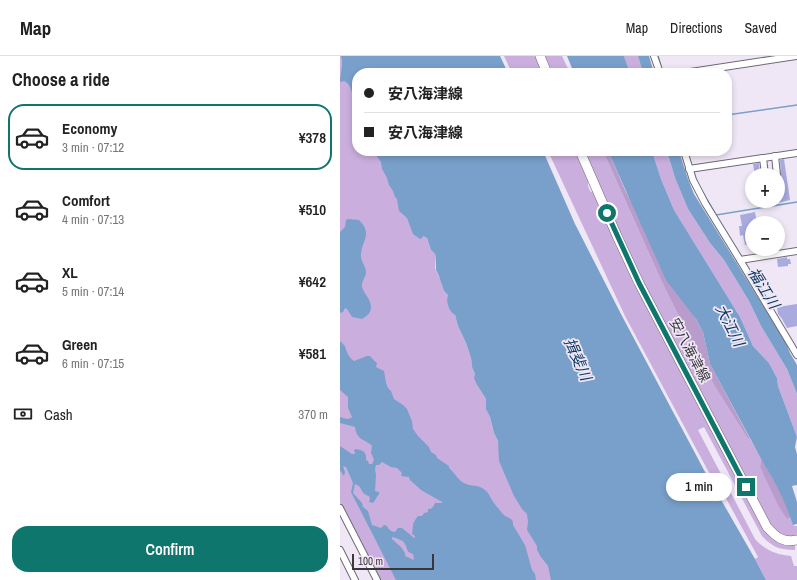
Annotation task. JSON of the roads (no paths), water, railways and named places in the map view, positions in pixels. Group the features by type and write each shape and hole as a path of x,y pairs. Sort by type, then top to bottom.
{"main road":[{"path":"540,56 545,68"},
{"name":"安八海津線","path":"582,156 639,283 767,527 779,538 788,541 797,540"}],"street":[{"path":"654,56 658,68"},
{"path":"717,68 796,56"},
{"path":"689,170 797,153"},
{"path":"685,156 689,170 704,203 796,352"},
{"path":"775,156 776,168"},
{"path":"763,158 764,168"},
{"path":"740,260 797,251"},
{"path":"340,508 377,580"},
{"path":"340,550 355,580"}],"water":[{"path":"341,56 500,56 506,68 352,68 352,94 347,83 344,81 340,82"},
{"path":"567,56 624,56 628,68 572,68"},
{"path":"638,56 649,56 653,68 642,68"},
{"name":"揖斐川","path":"377,156 545,156 575,224 622,316 704,470 766,580 551,580 548,566 541,557 537,550 537,546 527,530 527,514 514,496 499,461 498,441 486,409 486,399 474,378 475,374 466,343 458,326 455,315 449,308 447,301 448,295 444,291 436,270 435,254 431,250 427,238 423,236 420,239 413,234 407,218 399,211 397,199 389,185 382,169 381,162"},
{"name":"大江川","path":"610,156 654,156 661,179 674,210 740,317 753,346 769,363 777,378 778,386 797,437 795,447 797,454 797,485 792,486 797,502 797,524 793,525 777,487 710,364 703,332 696,319 666,280"},
{"path":"668,156 681,156 694,194 786,343 797,365 797,394 787,369 761,326 749,301 724,260 710,243 688,209 675,178"},
{"path":"346,220 359,220 366,233 361,254 361,259 366,272 362,287 370,301 371,307 366,317 362,319 352,317 345,308 343,312 340,313 340,232 345,227"},
{"path":"340,341 345,346 348,354 354,361 370,356 377,363 376,367 384,371 386,383 394,399 407,409 412,421 413,429 429,447 431,452 449,466 449,468 462,482 483,488 489,494 503,515 512,520 513,525 525,545 536,580 396,580 351,492 353,483 346,467 343,466 345,472 344,476 340,470 340,446 352,454 355,454 354,450 356,449 363,451 369,464 372,464 374,460 371,453 372,446 358,436 355,427 340,423 340,417 347,419 352,417 348,408 348,397 340,390","holes":["382,462 391,467 397,468 402,473 401,476 409,477 410,480 421,490 442,502 435,503 432,508 428,509 428,512 424,513 422,516 418,516 414,521 412,534 415,538 402,528 398,528 395,532 391,531 384,525 381,528 372,525 368,511 363,507 362,503 353,493 355,484 369,496 369,502 373,503 379,494 379,492 375,491 375,469 376,465 379,465","392,537 399,539 404,543 408,551 413,554 414,560 405,556 405,553 401,547 392,539"]}],"waterway":[{"path":"658,56 662,68"},
{"path":"732,114 797,105"},
{"path":"689,156 692,166"},
{"path":"693,171 698,184"},
{"path":"702,191 716,215 797,202"}],"water label":[{"name":"福江川","path":"764,288"}]}
